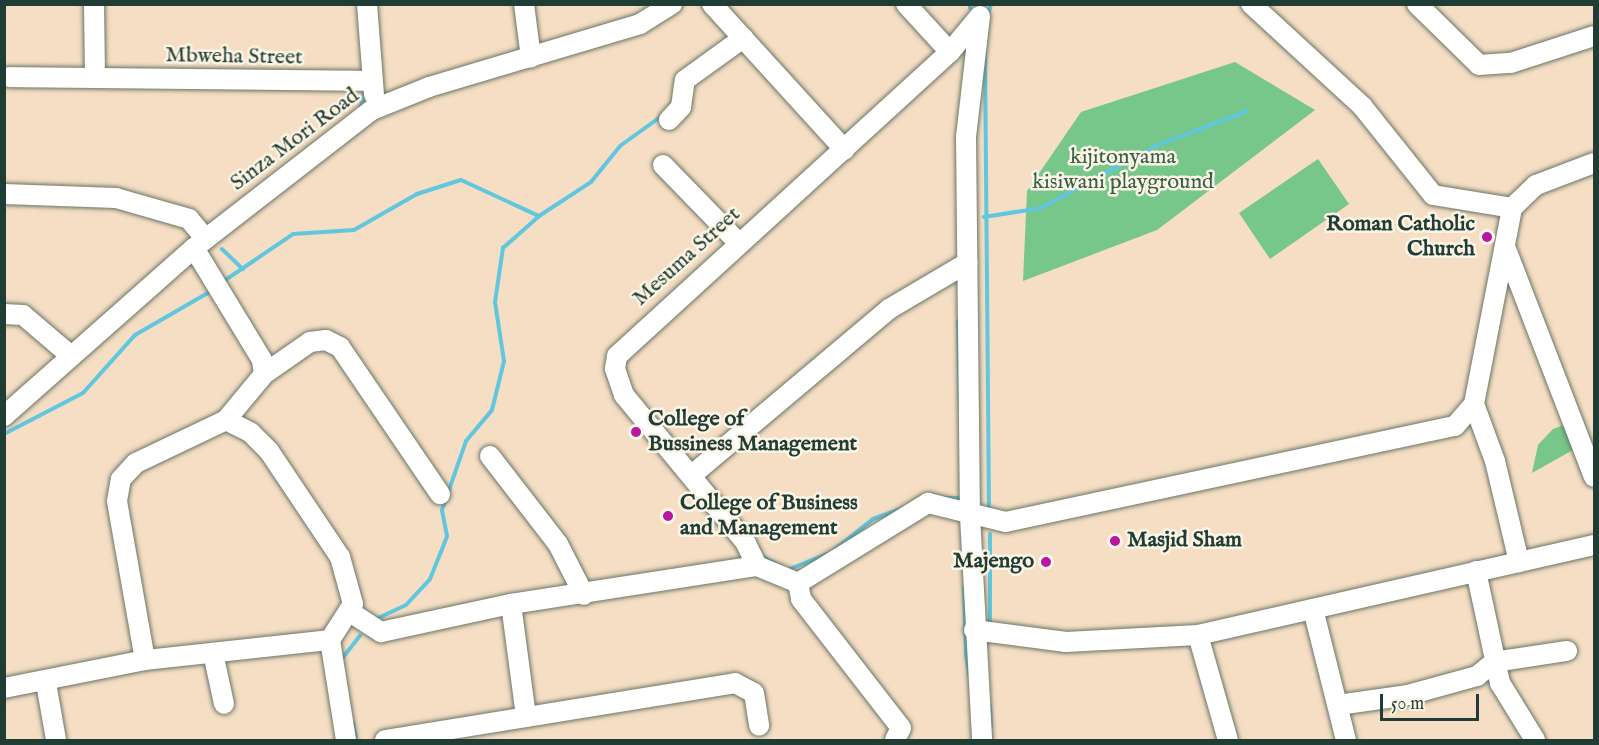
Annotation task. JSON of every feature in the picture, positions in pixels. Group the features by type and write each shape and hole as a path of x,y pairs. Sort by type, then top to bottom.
{"street":[{"path":"94,4 95,77"},
{"path":"367,4 372,110"},
{"path":"524,4 531,58"},
{"path":"712,4 845,150"},
{"path":"906,4 950,52"},
{"path":"1251,4 1362,106 1433,195 1512,207"},
{"path":"1417,4 1479,65 1511,63 1594,36"},
{"name":"Sinza Mori Road","path":"4,416 200,243 372,110 640,24 668,6"},
{"path":"981,11 966,137 970,516 974,630 982,741"},
{"name":"Mesuma Street","path":"757,566 746,543 624,394 615,369 617,356 738,242 845,150 950,52 981,11"},
{"path":"669,120 681,107 684,80 743,38"},
{"name":"Mbweha Street","path":"9,77 372,81"},
{"path":"798,583 920,506 940,504 970,516 1006,522 1445,429 1463,420 1474,404 1506,249 1512,207 1536,185 1594,163"},
{"path":"663,165 738,242"},
{"path":"4,194 116,198 189,219 262,360 264,374"},
{"path":"1506,249 1594,477"},
{"path":"692,475 889,309 967,263"},
{"path":"4,314 31,320 71,356"},
{"path":"145,660 117,501 121,479 136,463 226,420 264,374 310,342 334,342 440,494"},
{"path":"1474,404 1495,461 1519,562"},
{"path":"226,420 251,433 268,451 340,557 353,596 350,612 330,640 346,741"},
{"path":"490,456 558,544 584,595"},
{"path":"974,630 1066,642 1198,635 1594,545"},
{"path":"350,612 381,632 511,604 584,595 757,566 798,583"},
{"path":"1476,571 1494,662 1509,700 1535,741"},
{"path":"798,583 801,599 900,728 895,741"},
{"path":"511,604 526,717"},
{"path":"1313,609 1346,741"},
{"path":"1198,635 1228,741"},
{"path":"4,688 46,683 145,660 330,640"},
{"path":"1338,705 1408,695 1477,676 1494,662 1567,651"},
{"path":"213,652 224,704"},
{"path":"46,683 56,741"},
{"path":"385,741 735,683 754,693 759,726"}],"green space":[{"name":"kijitonyama kisiwani playground","path":"1235,62 1315,110 1157,230 1023,281 1027,191 1081,112"},
{"path":"1318,159 1349,204 1270,259 1239,213"},
{"path":"1572,422 1580,446 1532,473 1538,445 1553,429"}],"waterway":[{"path":"988,15 991,4"},
{"path":"985,53 989,510"},
{"path":"360,108 365,93"},
{"path":"984,217 1041,208 1158,145 1247,111"},
{"path":"221,283 293,234 354,230 417,194 461,180 539,216 591,182 620,146 663,115"},
{"path":"376,619 406,605 430,579 441,552 447,536 442,510 466,441 492,410 504,361 495,302 503,248 539,216"},
{"path":"222,249 243,269"},
{"path":"4,434 83,393 135,335 213,290"},
{"path":"958,321 960,410"},
{"path":"945,498 965,498"},
{"path":"834,550 873,519 903,508"},
{"path":"990,534 990,626"},
{"path":"787,570 827,554"},
{"path":"759,555 774,563"},
{"path":"964,587 966,655"},
{"path":"341,660 360,636"},
{"path":"966,655 969,675"},
{"path":"990,706 991,726"},
{"path":"353,723 356,737"}],"place":[{"name":"Roman Catholic Church","path":"1487,237"},
{"name":"College of Bussiness Management","path":"636,432"},
{"name":"College of Business and Management","path":"668,516"},
{"name":"Masjid Sham","path":"1115,541"},
{"name":"Majengo","path":"1046,562"}]}
